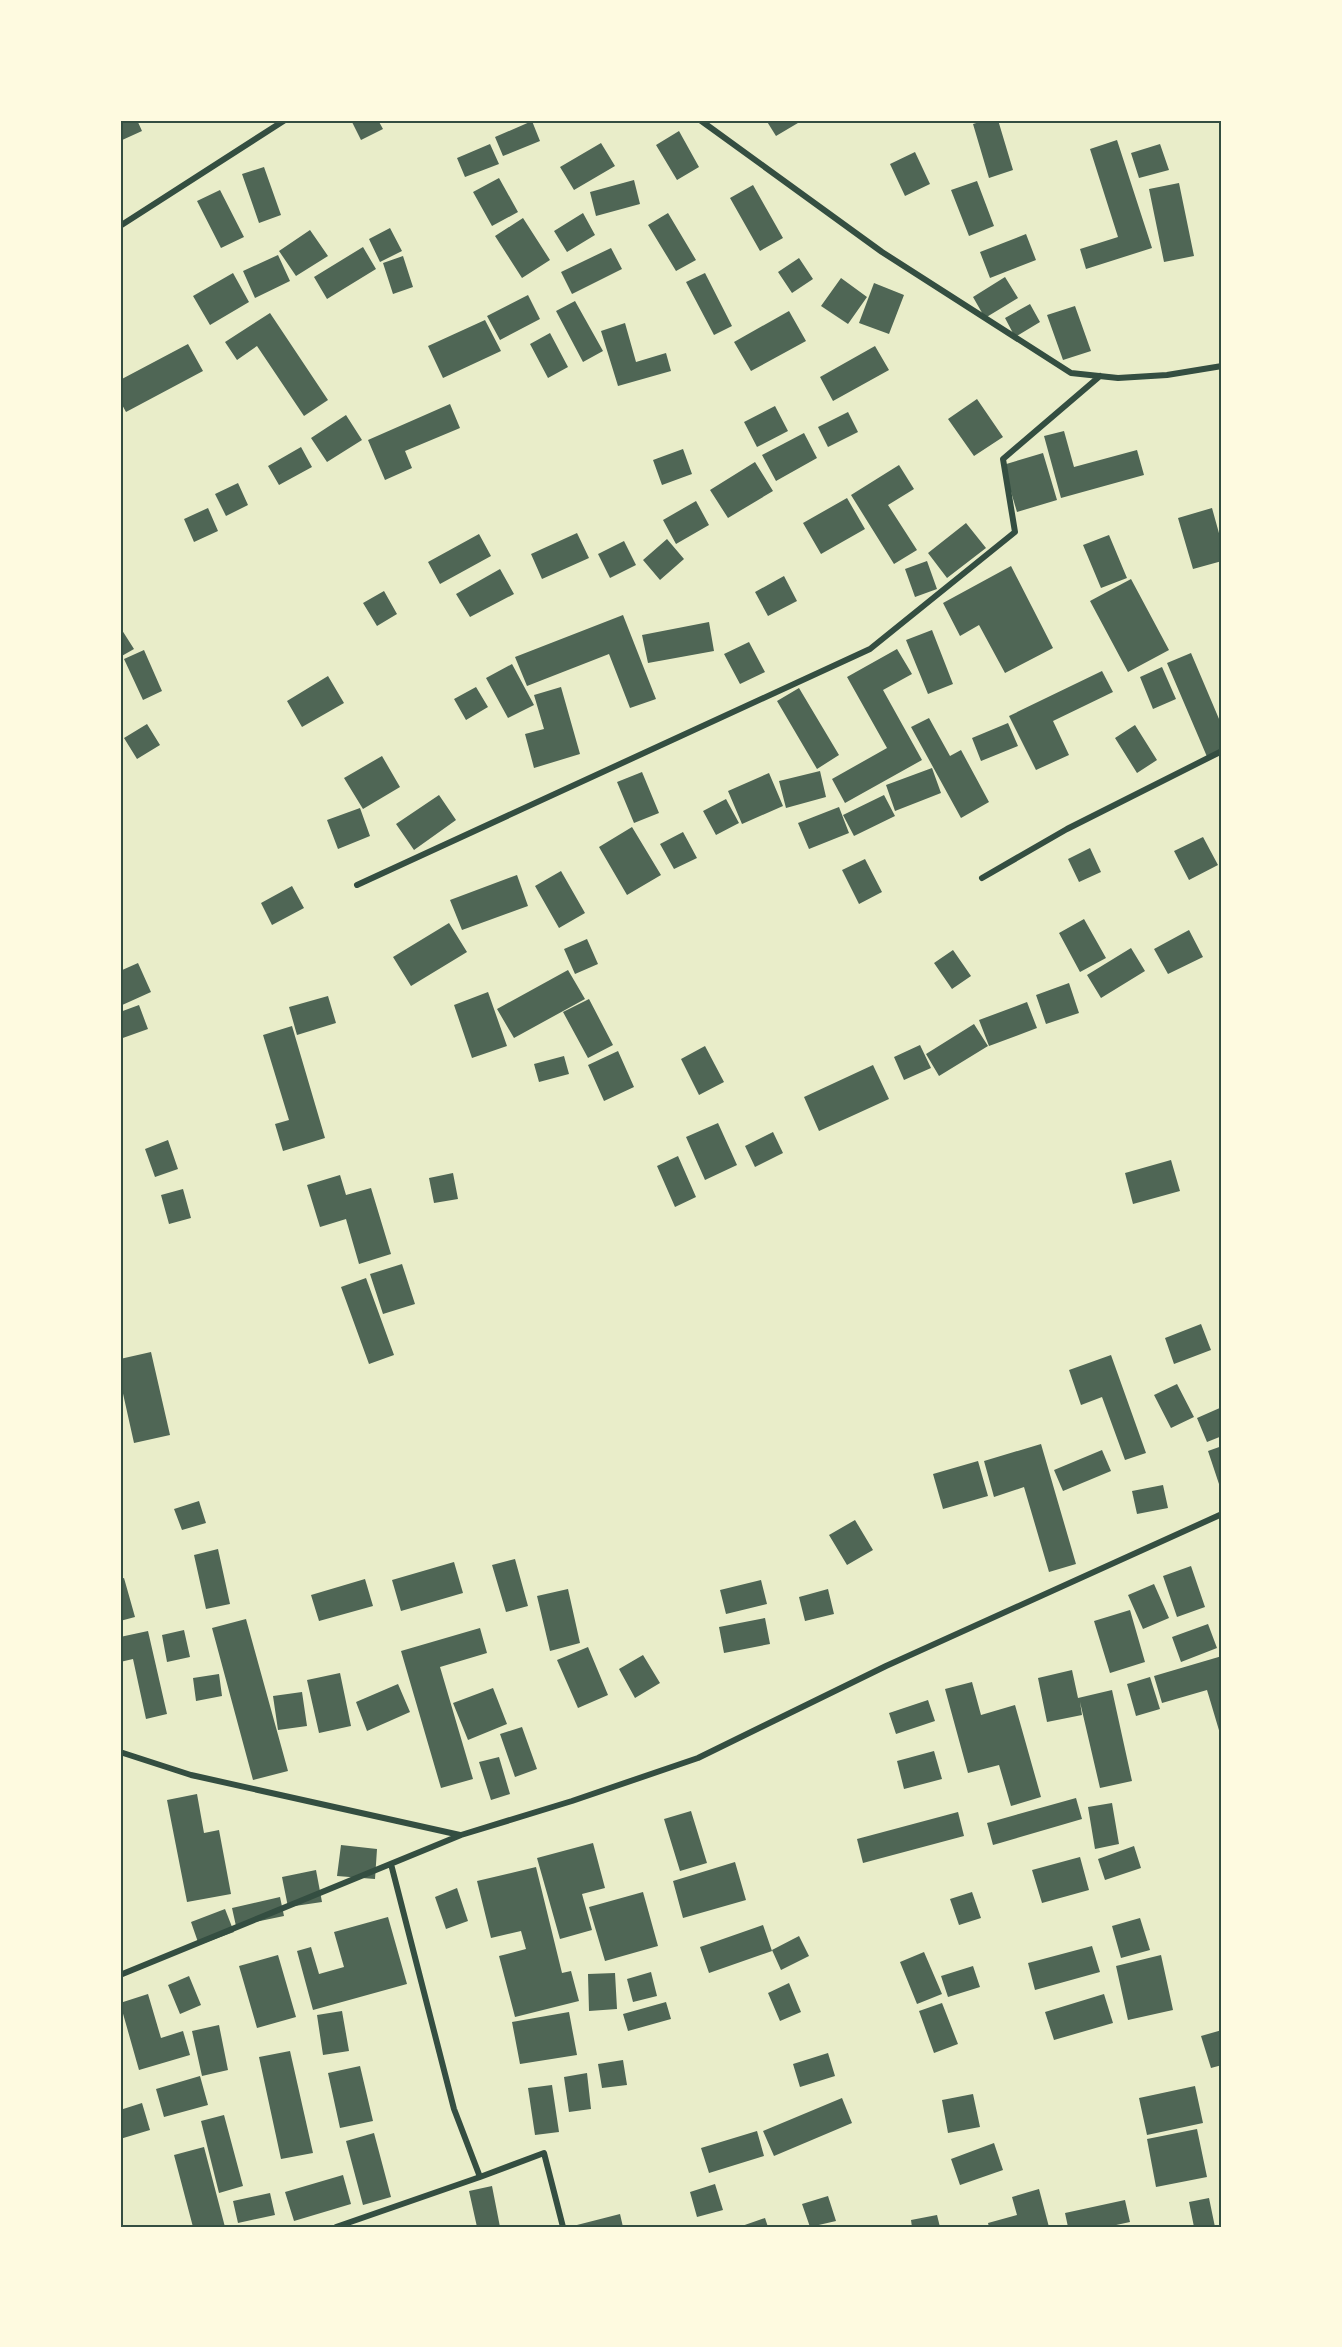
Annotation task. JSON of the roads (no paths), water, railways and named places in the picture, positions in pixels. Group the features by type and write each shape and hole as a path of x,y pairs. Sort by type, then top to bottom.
{"street":[{"path":"120,226 285,120"},
{"path":"700,120 882,252 1071,373 1118,378 1167,375 1222,366"},
{"path":"357,885 870,649 1015,532 1003,459 1100,376"},
{"path":"982,878 1067,829 1222,751"},
{"path":"120,1976 461,1835 572,1801 698,1758 886,1666 1222,1514"},
{"path":"120,1752 191,1775 461,1835"},
{"path":"391,1864 454,2109 480,2177"},
{"path":"336,2227 544,2153 563,2227"}]}
